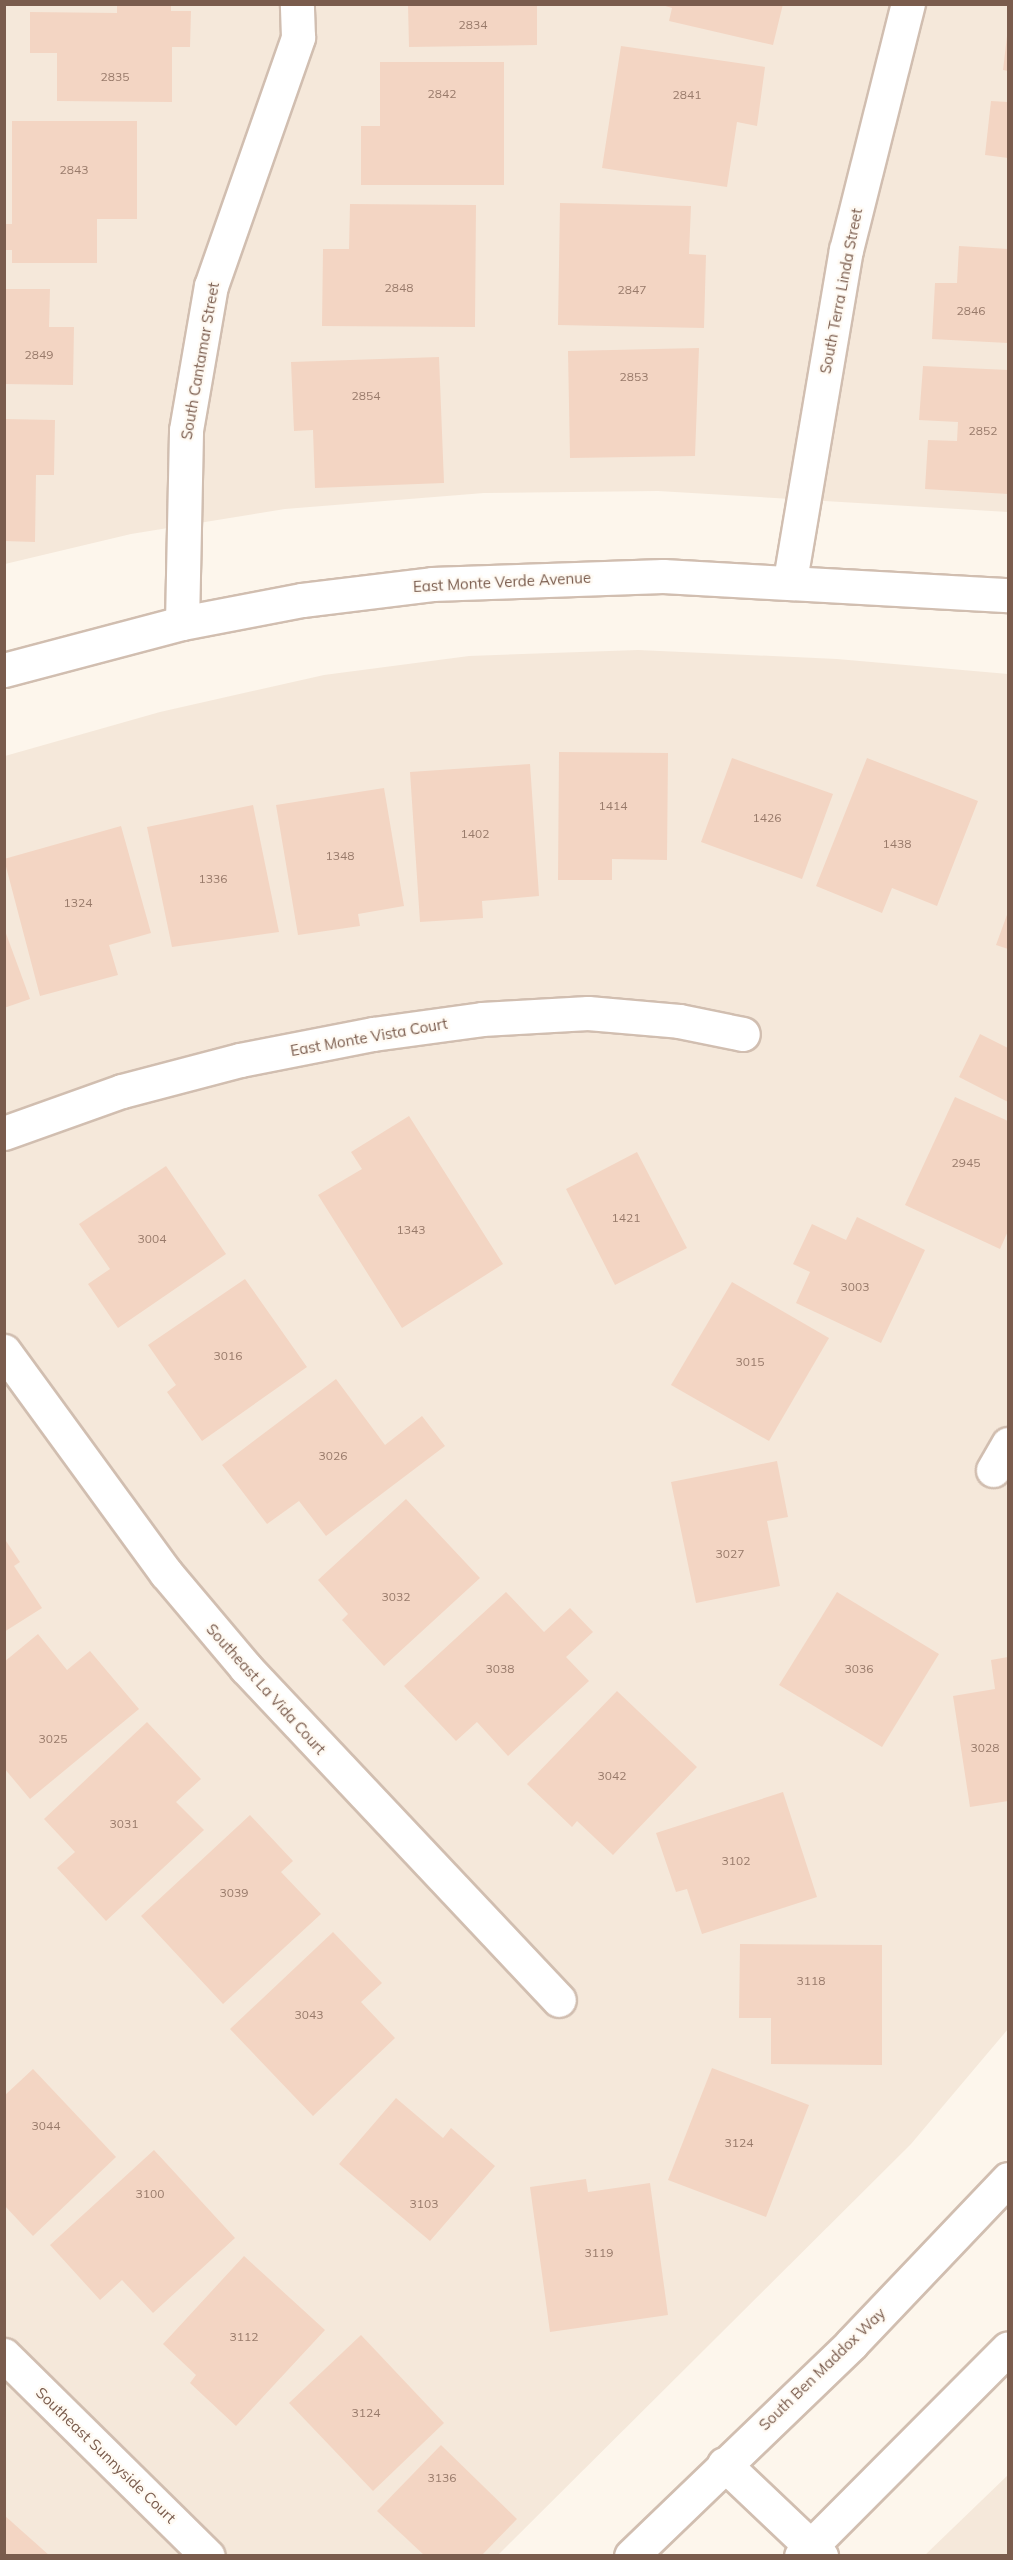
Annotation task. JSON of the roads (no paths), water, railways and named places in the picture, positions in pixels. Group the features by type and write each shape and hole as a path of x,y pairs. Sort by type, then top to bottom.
{"street":[{"name":"South Cantamar Street","path":"182,623 186,430 211,286 298,38 297,4"},
{"name":"South Terra Linda Street","path":"790,580 846,250 908,4"},
{"name":"East Monte Verde Avenue","path":"4,670 182,623 302,600 432,584 552,577 790,580 1008,595"},
{"name":"East Monte Vista Court","path":"4,1133 122,1091 240,1060 373,1034 482,1018 588,1013 679,1021 743,1034"},
{"name":"Southeast La Vida Court","path":"4,1351 180,1591 323,1753 559,2000"},
{"name":"South Ben Maddox Way","path":"631,2556 851,2344 1008,2179"},
{"path":"724,2464 811,2552 1008,2348"},
{"name":"Southeast Sunnyside Court","path":"4,2355 208,2556"}]}
